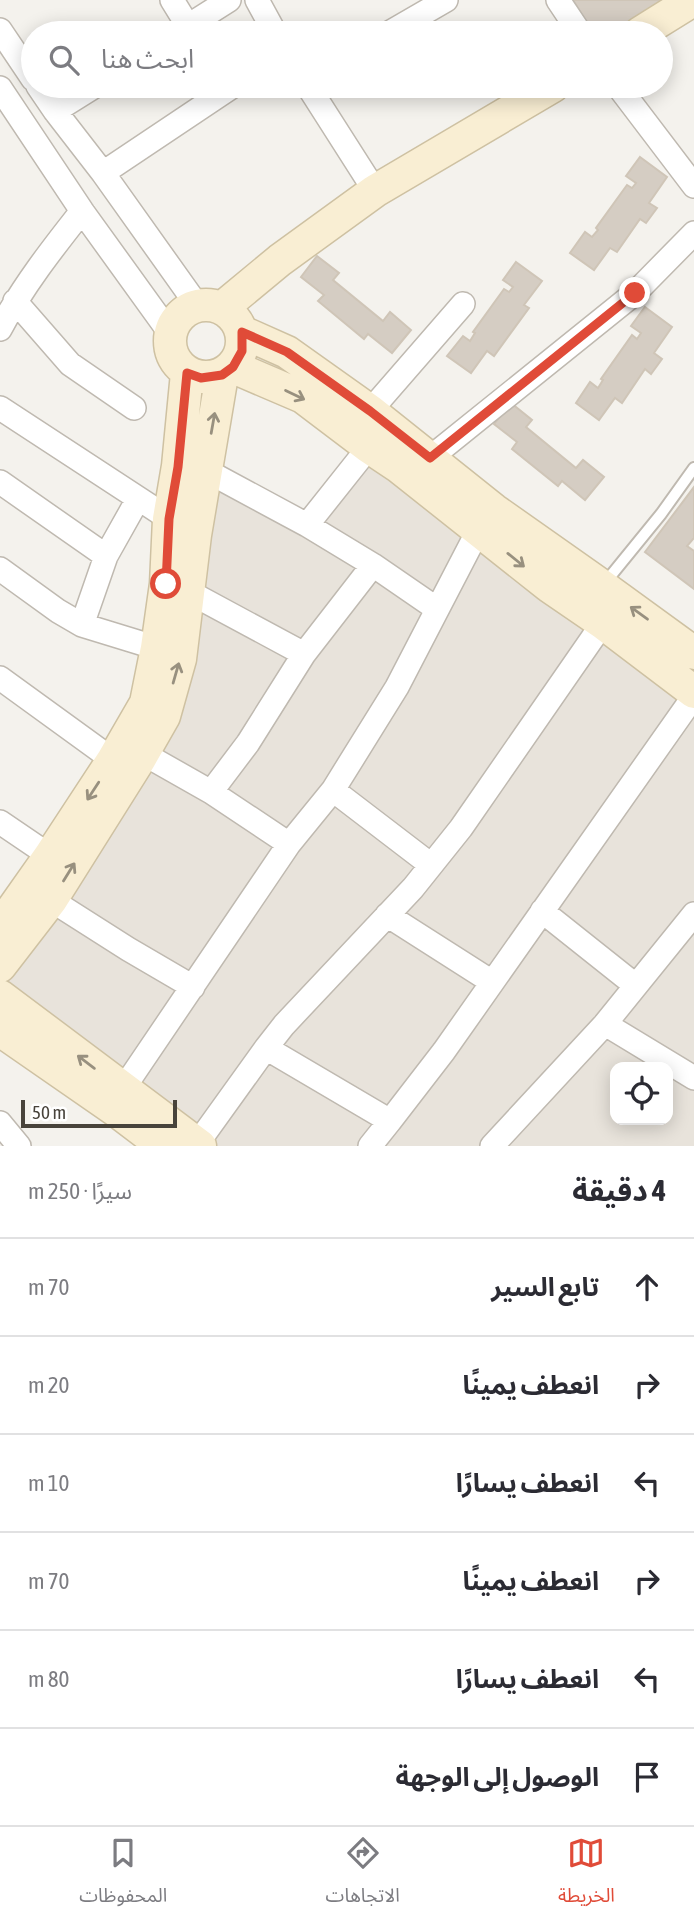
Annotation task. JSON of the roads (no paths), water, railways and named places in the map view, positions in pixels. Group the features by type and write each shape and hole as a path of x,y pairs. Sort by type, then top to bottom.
{"street":[{"path":"172,0 179,21"},
{"path":"196,21 229,0"},
{"path":"257,0 268,21"},
{"path":"410,21 446,0"},
{"path":"558,0 572,21"},
{"path":"659,21 693,0"},
{"path":"0,30 21,61"},
{"path":"0,88 82,211 170,333"},
{"path":"0,966 51,900 128,757 146,703 158,648 166,584 182,527 205,470 227,371 242,351 242,332 235,318 209,306 46,98"},
{"path":"55,111 76,98"},
{"path":"103,173 215,98"},
{"path":"316,98 375,191"},
{"path":"370,1146 444,1051 694,694 603,623 549,586 399,467 303,397 227,371 201,378 187,373 171,353 170,333 179,315 209,306 280,260 375,191 533,98"},
{"path":"627,98 694,186"},
{"path":"0,329 15,301 82,211"},
{"path":"430,458 635,293 694,233"},
{"path":"15,301 70,364 134,408"},
{"path":"370,411 463,304"},
{"path":"242,332 287,352 370,411 494,510 694,653"},
{"path":"0,927 50,856 164,716 180,659 187,590 178,467 187,373"},
{"path":"0,408 182,527"},
{"path":"307,525 369,447"},
{"path":"205,470 307,525 437,608"},
{"path":"0,482 106,556"},
{"path":"82,625 106,556 138,499"},
{"path":"123,1090 289,844 333,790 397,687 478,529"},
{"path":"211,792 247,743 304,654 373,565"},
{"path":"0,569 82,625 158,648"},
{"path":"187,590 304,654"},
{"path":"0,996 199,1145 265,1048 284,1025 413,888 461,828 603,623"},
{"path":"0,678 128,757 211,792 289,844"},
{"path":"333,790 432,865"},
{"path":"0,822 50,856"},
{"path":"51,900 192,987"},
{"path":"542,911 635,985"},
{"path":"492,1146 605,1024 694,914"},
{"path":"387,915 492,982"},
{"path":"605,1024 694,1078"},
{"path":"0,1030 163,1146"},
{"path":"265,1048 390,1121"},
{"path":"0,1123 19,1146"}],"lane":[{"path":"603,586 694,468"}]}
